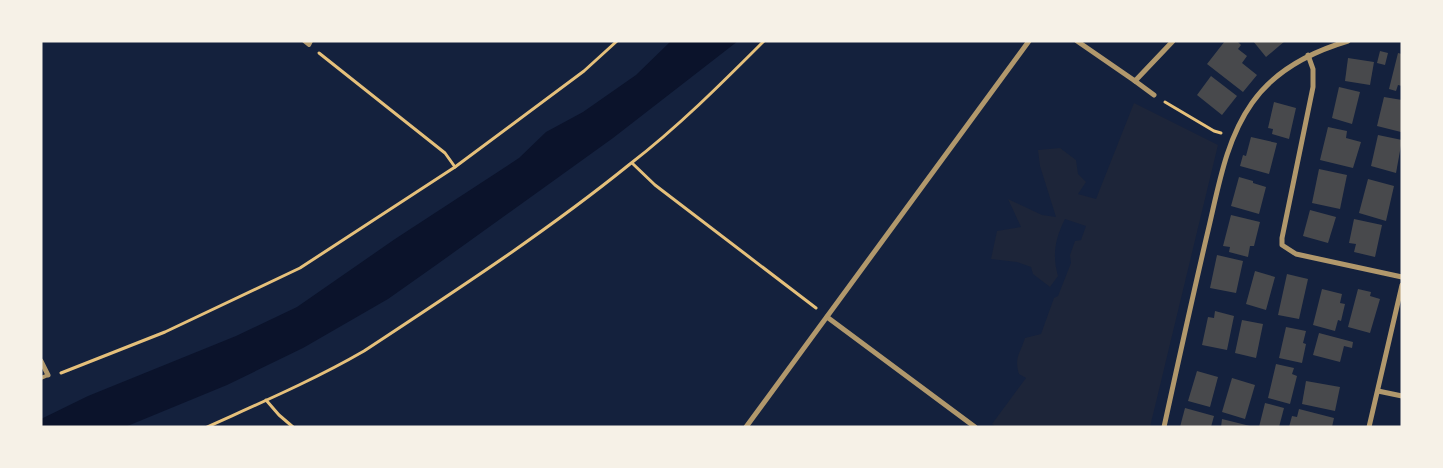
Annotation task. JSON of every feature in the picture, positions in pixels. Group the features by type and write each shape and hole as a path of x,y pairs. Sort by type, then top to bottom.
{"street":[{"path":"746,427 1030,41"},
{"path":"1077,41 1154,95"},
{"path":"1135,81 1173,41"},
{"path":"1164,427 1194,292 1233,136 1252,102 1270,82 1308,55 1348,41"},
{"path":"1308,55 1313,69 1314,87 1282,245 1296,254 1402,277"},
{"path":"1369,427 1402,285"},
{"path":"827,317 975,427"},
{"path":"41,361 48,375"},
{"path":"1378,391 1402,396"}],"lane":[{"path":"304,41 310,43"},
{"path":"41,378 48,375"}],"path":[{"path":"48,375 59,374 165,332 300,268 455,167 584,71 617,41"},
{"path":"207,427 339,365 364,351 484,272 550,226 632,164 714,91 764,41"},
{"path":"310,43 445,152 455,167"},
{"path":"1154,95 1214,131"},
{"path":"632,164 655,184 827,317"},
{"path":"266,400 293,427"}],"shaded area":[{"path":"671,41 738,41 613,138 388,299 303,348 227,385 125,427 41,427 41,419 88,396 236,336 297,307 395,239 519,158 546,132 583,112 636,75"},
{"path":"1134,103 1218,145 1150,427 996,427 992,424 1026,378 1019,374 1017,363 1025,338 1041,334 1054,298 1058,296 1071,263 1070,255 1075,241 1081,240 1086,226 1065,219 1059,233 1055,254 1058,276 1050,287 1033,274 1031,267 1017,262 991,259 997,231 1021,227 1008,199 1042,215 1056,217 1040,166 1038,150 1060,148 1076,160 1078,174 1086,182 1078,194 1096,199"}],"building":[{"path":"1225,41 1237,41 1241,45 1238,49 1247,56 1242,63 1257,75 1243,92 1207,64"},
{"path":"1253,41 1285,41 1266,57"},
{"path":"1380,51 1388,53 1385,65 1377,63"},
{"path":"1398,53 1402,54 1402,86 1398,85 1396,91 1389,89"},
{"path":"1348,58 1374,62 1370,85 1345,81"},
{"path":"1211,76 1237,96 1222,115 1197,95"},
{"path":"1339,87 1360,92 1352,124 1332,118"},
{"path":"1384,97 1402,100 1401,132 1377,126"},
{"path":"1274,102 1296,108 1289,139 1272,134 1273,129 1268,128"},
{"path":"1328,127 1347,131 1346,138 1361,142 1353,168 1320,160"},
{"path":"1378,135 1402,140 1396,173 1371,166"},
{"path":"1251,137 1277,143 1269,174 1240,166 1243,155 1246,156"},
{"path":"1319,169 1347,175 1340,209 1312,203"},
{"path":"1239,177 1266,187 1259,214 1231,206"},
{"path":"1368,179 1394,186 1386,221 1359,213"},
{"path":"1310,210 1336,217 1328,243 1303,236"},
{"path":"1231,215 1260,222 1254,246 1250,246 1248,257 1229,252 1230,247 1223,246"},
{"path":"1354,219 1382,225 1375,257 1354,252 1356,244 1349,243"},
{"path":"1217,255 1243,261 1236,293 1210,288"},
{"path":"1255,271 1275,277 1266,310 1246,304"},
{"path":"1287,274 1308,279 1299,319 1278,315"},
{"path":"1322,289 1342,294 1340,303 1345,304 1341,321 1338,320 1335,331 1313,325"},
{"path":"1358,289 1371,292 1370,296 1380,299 1370,333 1348,327"},
{"path":"1215,311 1234,316 1227,350 1202,345 1208,317 1214,318"},
{"path":"1242,320 1263,324 1256,358 1235,353"},
{"path":"1286,327 1306,331 1303,343 1306,344 1302,363 1279,358"},
{"path":"1319,333 1353,342 1352,348 1344,346 1340,362 1313,355"},
{"path":"1276,364 1294,368 1292,374 1297,376 1290,404 1268,398"},
{"path":"1197,371 1218,377 1210,407 1188,401"},
{"path":"1232,378 1255,385 1245,419 1222,412"},
{"path":"1306,381 1340,387 1335,411 1302,404"},
{"path":"1265,403 1284,408 1279,427 1259,427"},
{"path":"1185,408 1214,416 1211,427 1180,427"},
{"path":"1299,409 1334,418 1332,427 1289,427 1292,416 1297,417"},
{"path":"1222,419 1250,426 1250,427 1221,427"}]}
